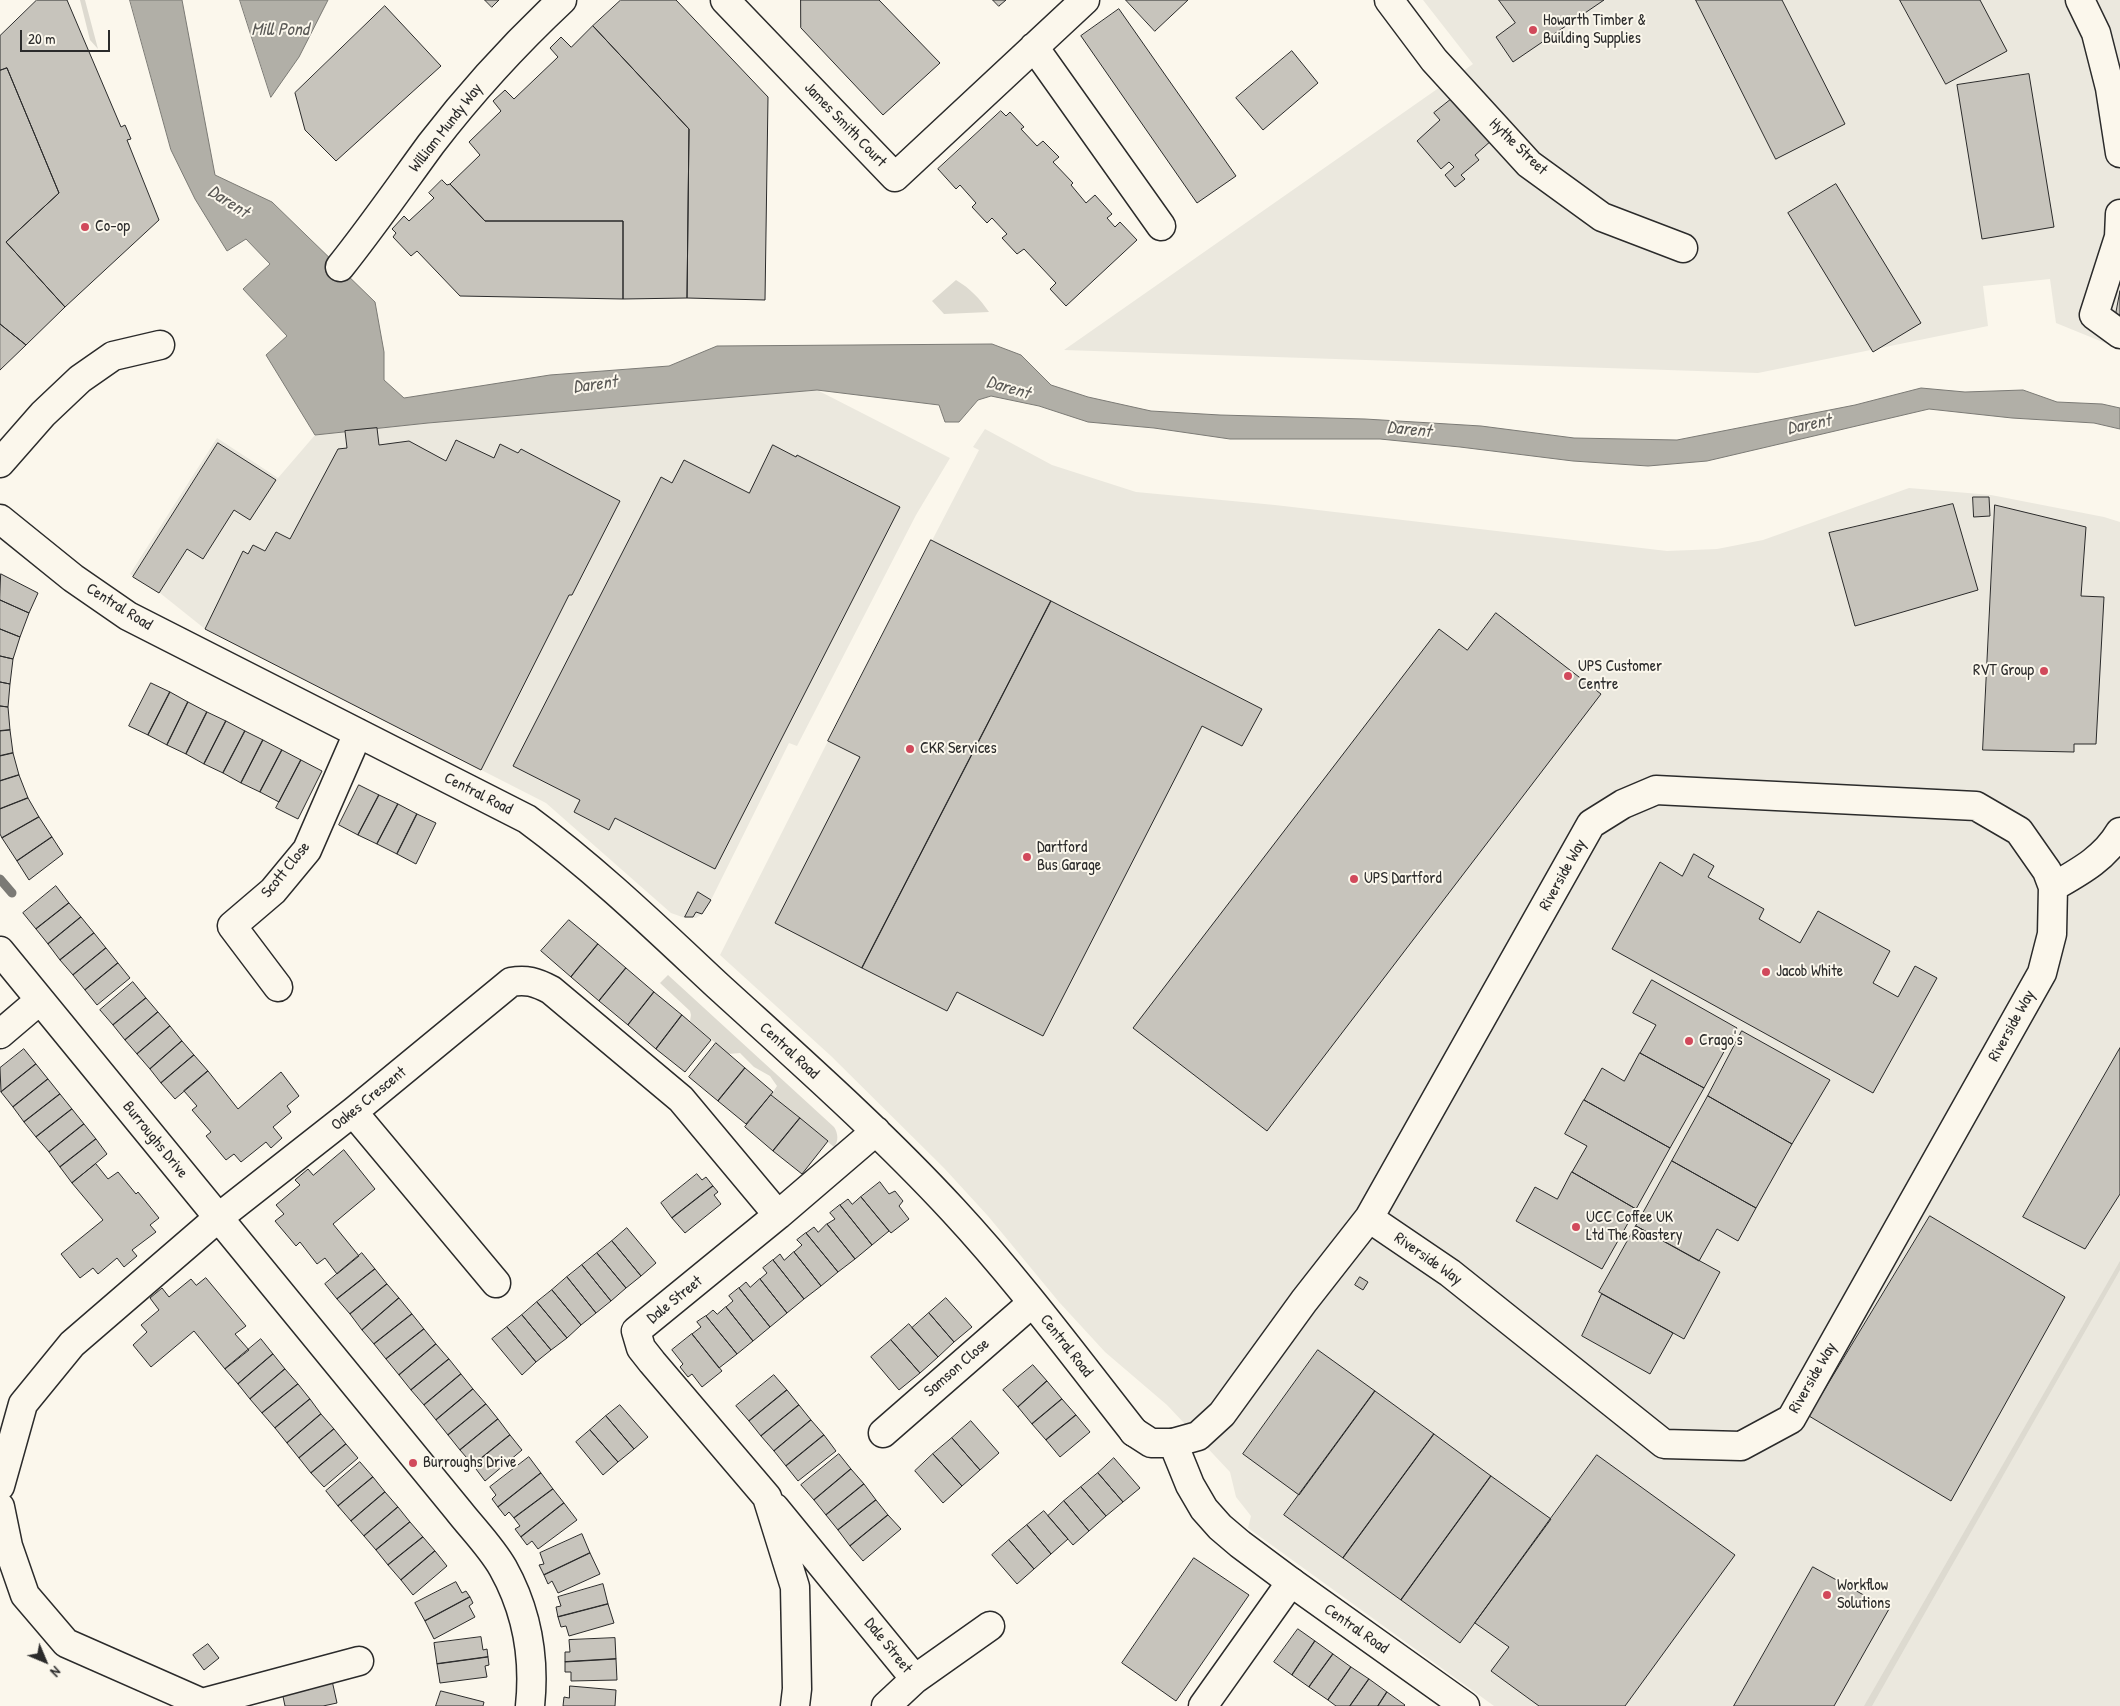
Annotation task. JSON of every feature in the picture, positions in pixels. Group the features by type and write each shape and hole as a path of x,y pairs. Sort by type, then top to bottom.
{"street":[{"name":"William Mundy Way","path":"340,267 432,143 475,89 524,36 562,0"},
{"name":"James Smith Court","path":"725,0 895,177 1085,0"},
{"name":"Hythe Street","path":"1389,0 1434,60 1529,164 1602,217 1683,248"},
{"path":"2080,0 2096,33 2110,88 2120,153"},
{"path":"1034,47 1161,226"},
{"path":"2120,214 2119,237 2094,315 2120,334"},
{"path":"0,463 43,414 80,379 113,356 160,345"},
{"name":"Central Road","path":"0,519 73,578 128,616 527,819 557,841 687,957 876,1131 953,1210 994,1255 1134,1432 1151,1443 1173,1442 1184,1471 1204,1509 1240,1544 1465,1706"},
{"name":"Scott Close","path":"278,987 232,926 272,891 307,850 358,733"},
{"name":"Riverside Way","path":"1656,790 1976,806 2019,830 2047,871 2053,887 2052,934 2042,973 1791,1419 1741,1446 1664,1444 1450,1273 1369,1218 1591,824 1624,804 1656,790"},
{"path":"2053,887 2090,866 2112,846 2120,832"},
{"name":"Burroughs Drive","path":"0,951 458,1510 502,1567 519,1603 528,1635 533,1678 530,1706"},
{"name":"Oakes Crescent","path":"0,1486 23,1404 72,1344 218,1218 353,1112 510,982 525,980 538,983 550,990 681,1099 778,1215"},
{"path":"0,1034 40,1000"},
{"path":"353,1112 496,1283"},
{"name":"Dale Street","path":"876,1131 778,1215 636,1331 641,1348 652,1362 766,1497 915,1679"},
{"path":"1173,1442 1198,1436 1222,1414 1304,1301 1369,1218"},
{"name":"Samson Close","path":"883,1433 1032,1303"},
{"name":"Dale Street","path":"766,1497 795,1587 797,1689 795,1706"},
{"path":"0,1507 8,1546 25,1595 66,1642 203,1705 359,1661"},
{"path":"1203,1706 1292,1582"},
{"name":"Dale Street","path":"886,1706 915,1679 990,1626"}],"shaded area":[{"path":"80,0 85,0 98,49 90,40"},
{"path":"1423,0 2120,0 2120,349 2056,323 2050,279 1983,286 1988,326 1758,373 1064,350 1473,64"},
{"path":"956,280 974,294 989,312 944,314 932,301"},
{"path":"817,390 950,458 916,515 797,746 789,743 711,900 702,914 696,918 685,918 671,913 546,803 205,629 160,593 130,574 217,438 278,478 315,435 428,423"},
{"path":"985,429 1052,465 1136,492 1275,505 1667,551 1717,549 1763,540 1909,488 1991,495 2104,517 2120,522 2120,1706 1494,1706 1248,1528 1251,1516 1236,1497 1230,1472 1167,1405 1105,1352 1059,1302 988,1216 944,1168 831,1056 720,955 828,741 979,450 973,447"},
{"path":"668,975 834,1127 837,1142 834,1147 771,1095 777,1086 770,1076 754,1067 740,1053 728,1054 690,1021 690,1011 660,983"},
{"path":"2120,1261 2120,1270 1872,1706 1864,1706"}],"water":[{"name":"Darent","path":"130,0 182,0 215,175 272,202 375,302 384,352 384,380 404,398 550,375 669,366 717,346 992,344 1021,355 1051,385 1088,397 1151,411 1365,419 1481,426 1574,438 1677,440 1855,405 1921,388 1965,392 2023,390 2057,402 2102,404 2120,408 2120,429 2094,423 2012,418 1929,409 1707,461 1648,466 1573,461 1380,439 1230,439 1154,428 1088,422 1039,406 991,396 978,400 959,422 945,422 939,405 817,390 428,423 315,435 266,355 287,336 243,289 270,264 246,239 227,251 195,199 171,150"},
{"name":"Mill Pond","path":"240,0 328,0 299,57 271,97"}],"building":[{"path":"37,0 67,0 121,127 125,125 131,139 127,140 159,220 65,307 6,242 59,193 7,68 0,70 0,36"},
{"path":"485,0 499,0 492,7"},
{"path":"621,0 676,0 768,97 765,300 687,298 689,129 593,26"},
{"path":"801,0 879,0 940,63 883,115 801,28"},
{"path":"993,0 1006,0 999,6"},
{"path":"1126,0 1188,0 1155,31"},
{"name":"Howarth Timber & Building Supplies","path":"1499,0 1604,0 1513,62 1496,37 1515,23"},
{"path":"1696,0 1782,0 1845,124 1776,159"},
{"path":"1900,0 1980,0 2007,51 1946,84"},
{"path":"385,6 441,66 336,161 305,130 295,93"},
{"path":"1119,9 1236,176 1197,203 1081,36"},
{"path":"593,26 689,129 687,298 623,299 623,221 485,221 450,184 480,155 469,142 501,111 493,101 505,90 514,99 558,57 550,48 561,37 571,47"},
{"path":"1292,51 1318,83 1263,130 1236,98"},
{"path":"7,68 59,193 6,242 65,307 26,345 0,324 0,71"},
{"path":"2029,74 2054,227 1982,239 1957,85"},
{"path":"1454,97 1492,140 1475,155 1479,160 1461,175 1465,179 1455,187 1445,175 1454,167 1449,162 1441,169 1417,141 1440,120 1434,113"},
{"path":"1001,111 1006,116 1010,112 1024,127 1021,129 1037,146 1043,141 1059,157 1053,162 1073,183 1071,185 1086,203 1095,195 1112,214 1107,218 1115,227 1120,222 1137,240 1066,306 1050,289 1056,283 1024,249 1017,254 1002,238 1007,234 992,218 987,223 972,207 976,203 960,185 956,189 938,169"},
{"path":"442,180 447,185 450,184 485,221 623,221 623,299 460,296 417,251 411,256 393,237 396,233 392,229 404,216 409,221 434,198 429,193"},
{"path":"1836,184 1921,323 1873,352 1788,213"},
{"path":"2120,291 2120,315 2116,314"},
{"path":"0,324 26,345 0,370"},
{"path":"377,428 379,445 409,441 446,461 456,440 494,458 500,444 518,453 521,449 620,501 572,595 569,595 481,770 205,629 243,551 248,554 253,545 265,551 276,532 290,539 338,449 347,448 345,431"},
{"path":"218,443 276,480 250,520 234,510 203,559 187,549 159,593 133,577"},
{"path":"773,445 796,457 797,455 900,507 715,869 615,818 609,830 574,812 580,800 513,766 661,477 672,483 684,460 749,493"},
{"path":"1973,497 1989,497 1990,516 1974,517"},
{"path":"1953,504 1978,590 1855,626 1829,533"},
{"name":"RVT Group","path":"1995,505 2086,527 2081,596 2104,597 2096,744 2074,744 2074,752 1983,750"},
{"name":"CKR Services","path":"931,540 1051,601 862,968 775,923 860,757 828,741"},
{"path":"1,574 38,593 29,613 0,600"},
{"path":"0,600 29,613 20,637 0,629"},
{"name":"Dartford Bus Garage","path":"1051,601 1262,709 1242,746 1202,726 1043,1036 957,992 947,1011 862,968"},
{"name":"UPS Dartford","path":"1496,613 1601,694 1267,1131 1133,1028 1439,629 1467,650"},
{"path":"0,629 20,637 13,659 0,656"},
{"path":"0,656 13,659 10,684 0,682"},
{"path":"0,682 10,684 8,707 0,706"},
{"path":"151,683 170,692 148,735 129,726"},
{"path":"170,692 188,702 167,745 148,735"},
{"path":"188,702 207,712 186,754 167,745"},
{"path":"0,706 8,707 10,730 0,731"},
{"path":"207,712 226,721 204,764 186,754"},
{"path":"226,721 245,731 223,773 204,764"},
{"path":"10,730 13,753 0,756 0,731"},
{"path":"245,731 263,740 241,783 223,773"},
{"path":"263,740 282,750 260,792 241,783"},
{"path":"282,750 301,760 279,802 260,792"},
{"path":"13,753 19,775 0,781 0,756"},
{"path":"301,760 322,771 298,819 276,808"},
{"path":"19,775 28,798 0,809 0,781"},
{"path":"359,785 379,795 358,835 339,825"},
{"path":"379,795 398,804 377,844 358,835"},
{"path":"28,798 39,817 2,838 0,834 0,809"},
{"path":"398,804 417,814 397,854 377,844"},
{"path":"417,814 436,823 416,864 397,854"},
{"path":"39,817 52,837 17,861 2,838"},
{"path":"52,837 63,854 29,880 17,861"},
{"name":"Jacob White","path":"1694,854 1714,866 1708,877 1764,909 1759,919 1800,943 1818,911 1890,951 1873,983 1898,997 1915,966 1937,978 1873,1093 1612,949 1660,862 1682,876"},
{"path":"56,886 69,903 36,929 23,913"},
{"path":"698,892 711,900 702,914 696,912 693,917 685,917"},
{"path":"69,903 81,917 48,944 36,929"},
{"path":"81,917 94,933 60,960 48,944"},
{"path":"569,920 598,944 571,977 541,951"},
{"path":"94,933 106,948 73,975 60,960"},
{"path":"598,944 626,968 599,1001 571,977"},
{"path":"106,948 118,963 85,990 73,975"},
{"path":"118,963 130,978 97,1005 85,990"},
{"path":"626,968 654,992 628,1025 599,1001"},
{"name":"Crago's","path":"1652,980 1737,1028 1704,1088 1640,1053 1656,1025 1633,1013"},
{"path":"133,982 146,998 113,1025 100,1010"},
{"path":"654,992 682,1015 656,1049 628,1025"},
{"path":"146,998 158,1012 125,1040 113,1025"},
{"path":"158,1012 170,1026 137,1054 125,1040"},
{"path":"682,1015 711,1040 685,1072 656,1049"},
{"path":"170,1026 182,1041 150,1069 137,1054"},
{"path":"1742,1031 1830,1080 1792,1144 1708,1096"},
{"path":"182,1041 194,1055 161,1083 150,1069"},
{"path":"716,1043 745,1068 718,1101 689,1077"},
{"path":"2120,1048 2120,1194 2085,1249 2023,1217"},
{"path":"24,1049 36,1064 1,1092 0,1068"},
{"path":"1640,1053 1704,1088 1670,1148 1584,1100 1602,1068 1624,1081"},
{"path":"194,1055 208,1071 175,1099 161,1083"},
{"path":"36,1064 48,1079 13,1107 1,1092"},
{"path":"745,1068 773,1092 746,1124 718,1101"},
{"path":"208,1071 238,1109 281,1072 299,1096 287,1106 291,1112 273,1127 282,1138 271,1148 266,1142 241,1162 234,1154 226,1160 206,1136 211,1132 192,1110 197,1106 184,1091"},
{"path":"48,1079 60,1094 24,1122 13,1107"},
{"path":"60,1094 72,1109 36,1137 24,1122"},
{"path":"771,1095 800,1118 773,1151 745,1127"},
{"path":"1708,1096 1792,1144 1756,1208 1672,1161"},
{"path":"1584,1100 1670,1148 1636,1209 1572,1172 1587,1146 1565,1134"},
{"path":"72,1109 84,1124 49,1152 36,1137"},
{"path":"800,1118 828,1141 802,1174 773,1151"},
{"path":"84,1124 96,1139 60,1167 49,1152"},
{"path":"96,1139 107,1154 72,1183 60,1167"},
{"path":"344,1150 375,1189 333,1224 359,1256 337,1274 325,1258 317,1264 300,1242 296,1246 275,1221 284,1214 276,1205 300,1185 295,1180 308,1169 313,1175"},
{"path":"1672,1161 1756,1208 1738,1241 1717,1229 1699,1261 1636,1226"},
{"path":"96,1164 108,1179 118,1172 136,1194 138,1192 159,1218 150,1225 156,1232 132,1250 137,1256 124,1267 117,1258 98,1274 93,1268 80,1278 61,1254 103,1220 72,1183"},
{"name":"UCC Coffee UK Ltd The Roastery","path":"1572,1172 1636,1209 1602,1269 1516,1221 1535,1187 1557,1199"},
{"path":"697,1174 702,1180 706,1177 713,1186 672,1218 661,1203"},
{"path":"880,1182 889,1194 895,1191 903,1201 899,1206 909,1219 891,1233 861,1197"},
{"path":"713,1186 718,1192 714,1195 721,1204 685,1233 672,1218"},
{"path":"861,1197 889,1231 872,1245 840,1205 848,1199 852,1204"},
{"path":"840,1205 872,1245 855,1259 827,1224 835,1219 830,1213"},
{"path":"1930,1216 2065,1297 1951,1501 1809,1416"},
{"path":"827,1224 855,1259 838,1272 806,1233 814,1227 818,1232"},
{"path":"1636,1226 1720,1272 1684,1339 1599,1292"},
{"path":"627,1228 656,1263 641,1276 612,1241"},
{"path":"806,1233 838,1272 821,1286 794,1252 802,1245 797,1240"},
{"path":"612,1241 641,1276 626,1288 597,1253"},
{"path":"794,1252 821,1286 804,1299 773,1260 780,1254 784,1260"},
{"path":"362,1253 375,1269 337,1299 325,1284"},
{"path":"597,1253 626,1288 611,1301 582,1265"},
{"path":"773,1260 804,1299 787,1313 760,1279 767,1273 763,1268"},
{"path":"582,1265 611,1301 596,1313 567,1277"},
{"path":"375,1269 387,1284 350,1314 337,1299"},
{"path":"567,1277 596,1313 581,1325 552,1290"},
{"path":"1360,1277 1368,1282 1363,1290 1355,1285"},
{"path":"206,1278 246,1326 235,1334 249,1350 225,1369 194,1331 151,1367 133,1345 147,1332 141,1325 159,1310 150,1298 162,1288 169,1297 191,1279 196,1285"},
{"path":"760,1279 787,1313 770,1327 739,1288 746,1282 750,1287"},
{"path":"387,1284 399,1298 362,1330 350,1314"},
{"path":"739,1288 770,1327 753,1341 726,1307 733,1301 729,1296"},
{"path":"552,1290 581,1325 567,1338 537,1302"},
{"path":"1602,1294 1673,1333 1650,1374 1582,1336"},
{"path":"399,1298 412,1314 374,1344 362,1330"},
{"path":"946,1298 972,1327 954,1342 929,1313"},
{"path":"537,1302 567,1338 551,1350 522,1315"},
{"path":"726,1307 753,1341 737,1354 706,1316 713,1310 717,1314"},
{"path":"929,1313 954,1342 938,1357 912,1328"},
{"path":"412,1314 424,1329 386,1359 374,1344"},
{"path":"522,1315 551,1350 536,1362 507,1327"},
{"path":"706,1316 737,1354 719,1368 692,1334 701,1327 697,1322"},
{"path":"909,1324 938,1357 920,1373 891,1340"},
{"path":"507,1327 536,1362 522,1375 492,1339"},
{"path":"424,1329 436,1344 399,1375 386,1359"},
{"path":"692,1334 722,1371 702,1387 692,1374 688,1377 680,1367 683,1364 672,1350"},
{"path":"261,1339 273,1354 238,1384 225,1369"},
{"path":"891,1340 920,1373 899,1390 871,1357"},
{"path":"436,1344 449,1359 411,1390 399,1375"},
{"path":"1318,1350 1375,1391 1299,1495 1243,1454"},
{"path":"273,1354 285,1369 250,1399 238,1384"},
{"path":"449,1359 461,1374 424,1405 411,1390"},
{"path":"1033,1365 1047,1381 1018,1407 1003,1390"},
{"path":"285,1369 298,1384 262,1413 250,1399"},
{"path":"461,1374 473,1389 436,1420 424,1405"},
{"path":"774,1375 787,1390 749,1421 736,1406"},
{"path":"1047,1381 1062,1399 1032,1424 1018,1407"},
{"path":"298,1384 310,1399 275,1428 262,1413"},
{"path":"473,1389 486,1404 448,1435 436,1420"},
{"path":"787,1390 799,1405 761,1436 749,1421"},
{"path":"1375,1391 1434,1434 1343,1558 1284,1515"},
{"path":"310,1399 321,1414 287,1443 275,1428"},
{"path":"1062,1399 1076,1415 1046,1440 1032,1424"},
{"path":"486,1404 498,1419 460,1450 448,1435"},
{"path":"620,1405 648,1437 634,1449 606,1416"},
{"path":"799,1405 811,1420 774,1451 761,1436"},
{"path":"321,1414 334,1429 299,1458 287,1443"},
{"path":"1076,1415 1090,1432 1060,1457 1046,1440"},
{"path":"606,1416 634,1449 618,1462 590,1430"},
{"path":"498,1419 510,1435 473,1465 460,1450"},
{"path":"811,1420 824,1435 786,1466 774,1451"},
{"path":"971,1421 999,1453 980,1470 952,1438"},
{"path":"334,1429 346,1444 311,1473 299,1458"},
{"path":"590,1430 618,1462 603,1475 576,1442"},
{"path":"1434,1434 1491,1476 1401,1600 1343,1558"},
{"path":"510,1435 522,1450 485,1481 473,1465"},
{"path":"824,1435 836,1451 798,1481 786,1466"},
{"path":"952,1438 980,1470 962,1486 933,1454"},
{"path":"346,1444 358,1458 324,1487 311,1473"},
{"path":"839,1454 851,1469 814,1500 801,1485"},
{"path":"933,1454 962,1486 943,1503 915,1471"},
{"path":"1597,1455 1735,1555 1625,1706 1539,1706 1491,1671 1509,1647 1475,1623"},
{"path":"529,1457 541,1473 498,1507 492,1499 496,1495 490,1487"},
{"path":"1114,1458 1140,1488 1123,1502 1098,1473"},
{"path":"360,1462 373,1477 338,1506 326,1491"},
{"path":"851,1469 864,1484 826,1515 814,1500"},
{"path":"541,1473 553,1489 514,1518 509,1512 505,1516 498,1507"},
{"path":"1098,1473 1123,1502 1106,1516 1081,1487"},
{"path":"1491,1476 1551,1519 1460,1643 1401,1600"},
{"path":"373,1477 385,1492 351,1521 338,1506"},
{"path":"864,1484 876,1500 838,1530 826,1515"},
{"path":"1081,1487 1106,1516 1089,1531 1064,1501"},
{"path":"553,1489 564,1503 521,1537 515,1529 520,1526 514,1518"},
{"path":"385,1492 398,1507 364,1536 351,1521"},
{"path":"876,1500 888,1515 850,1546 838,1530"},
{"path":"1064,1501 1089,1531 1073,1545 1048,1516"},
{"path":"564,1503 577,1520 538,1549 532,1541 527,1545 521,1537"},
{"path":"398,1507 410,1522 376,1550 364,1536"},
{"path":"1044,1511 1068,1539 1051,1554 1027,1525"},
{"path":"888,1515 901,1529 863,1561 850,1546"},
{"path":"410,1522 423,1537 388,1565 376,1550"},
{"path":"1027,1525 1051,1554 1034,1569 1009,1540"},
{"path":"582,1534 590,1553 544,1575 539,1565 544,1564 540,1553"},
{"path":"423,1537 435,1551 401,1580 388,1565"},
{"path":"1009,1540 1034,1569 1017,1584 992,1555"},
{"path":"435,1551 447,1566 413,1595 401,1580"},
{"path":"590,1553 600,1574 558,1593 552,1581 548,1584 544,1575"},
{"path":"1194,1558 1249,1595 1176,1701 1122,1663"},
{"path":"1813,1567 1889,1609 1834,1706 1734,1706"},
{"path":"456,1582 462,1593 466,1591 470,1597 425,1621 415,1603"},
{"path":"603,1584 608,1604 558,1617 556,1607 561,1606 558,1597"},
{"path":"470,1597 473,1603 469,1606 475,1617 434,1639 425,1621"},
{"path":"608,1604 614,1623 569,1636 566,1626 561,1627 558,1617"},
{"path":"1298,1629 1315,1641 1292,1675 1274,1662"},
{"path":"481,1637 483,1650 487,1649 488,1657 437,1664 434,1643"},
{"path":"615,1638 616,1659 565,1662 565,1652 570,1652 569,1640"},
{"path":"1315,1641 1333,1654 1309,1687 1292,1675"},
{"path":"208,1644 219,1658 204,1670 193,1655"},
{"path":"1333,1654 1351,1667 1328,1700 1309,1687"},
{"path":"488,1657 489,1665 485,1666 487,1677 440,1683 437,1664"},
{"path":"616,1659 617,1680 571,1681 571,1672 565,1672 565,1662"},
{"path":"1351,1667 1369,1679 1350,1706 1336,1706 1328,1700"},
{"path":"331,1676 337,1703 323,1706 285,1706 281,1687"},
{"path":"1369,1679 1387,1692 1378,1706 1350,1706"},
{"path":"570,1686 616,1690 615,1706 563,1706 564,1697 569,1698"},
{"path":"441,1691 484,1702 483,1706 436,1706"},
{"path":"1387,1692 1405,1705 1378,1706"}],"waterway":[{"path":"0,879 12,893"}],"place":[{"name":"Howarth Timber & Building Supplies","path":"1533,30"},
{"name":"Co-op","path":"85,227"},
{"name":"RVT Group","path":"2044,671"},
{"name":"UPS Customer Centre","path":"1568,676"},
{"name":"CKR Services","path":"910,749"},
{"name":"Dartford Bus Garage","path":"1027,857"},
{"name":"UPS Dartford","path":"1354,879"},
{"name":"Jacob White","path":"1766,972"},
{"name":"Crago's","path":"1689,1041"},
{"name":"UCC Coffee UK Ltd The Roastery","path":"1576,1227"},
{"name":"Burroughs Drive","path":"413,1463"},
{"name":"Workflow Solutions","path":"1827,1595"}]}
